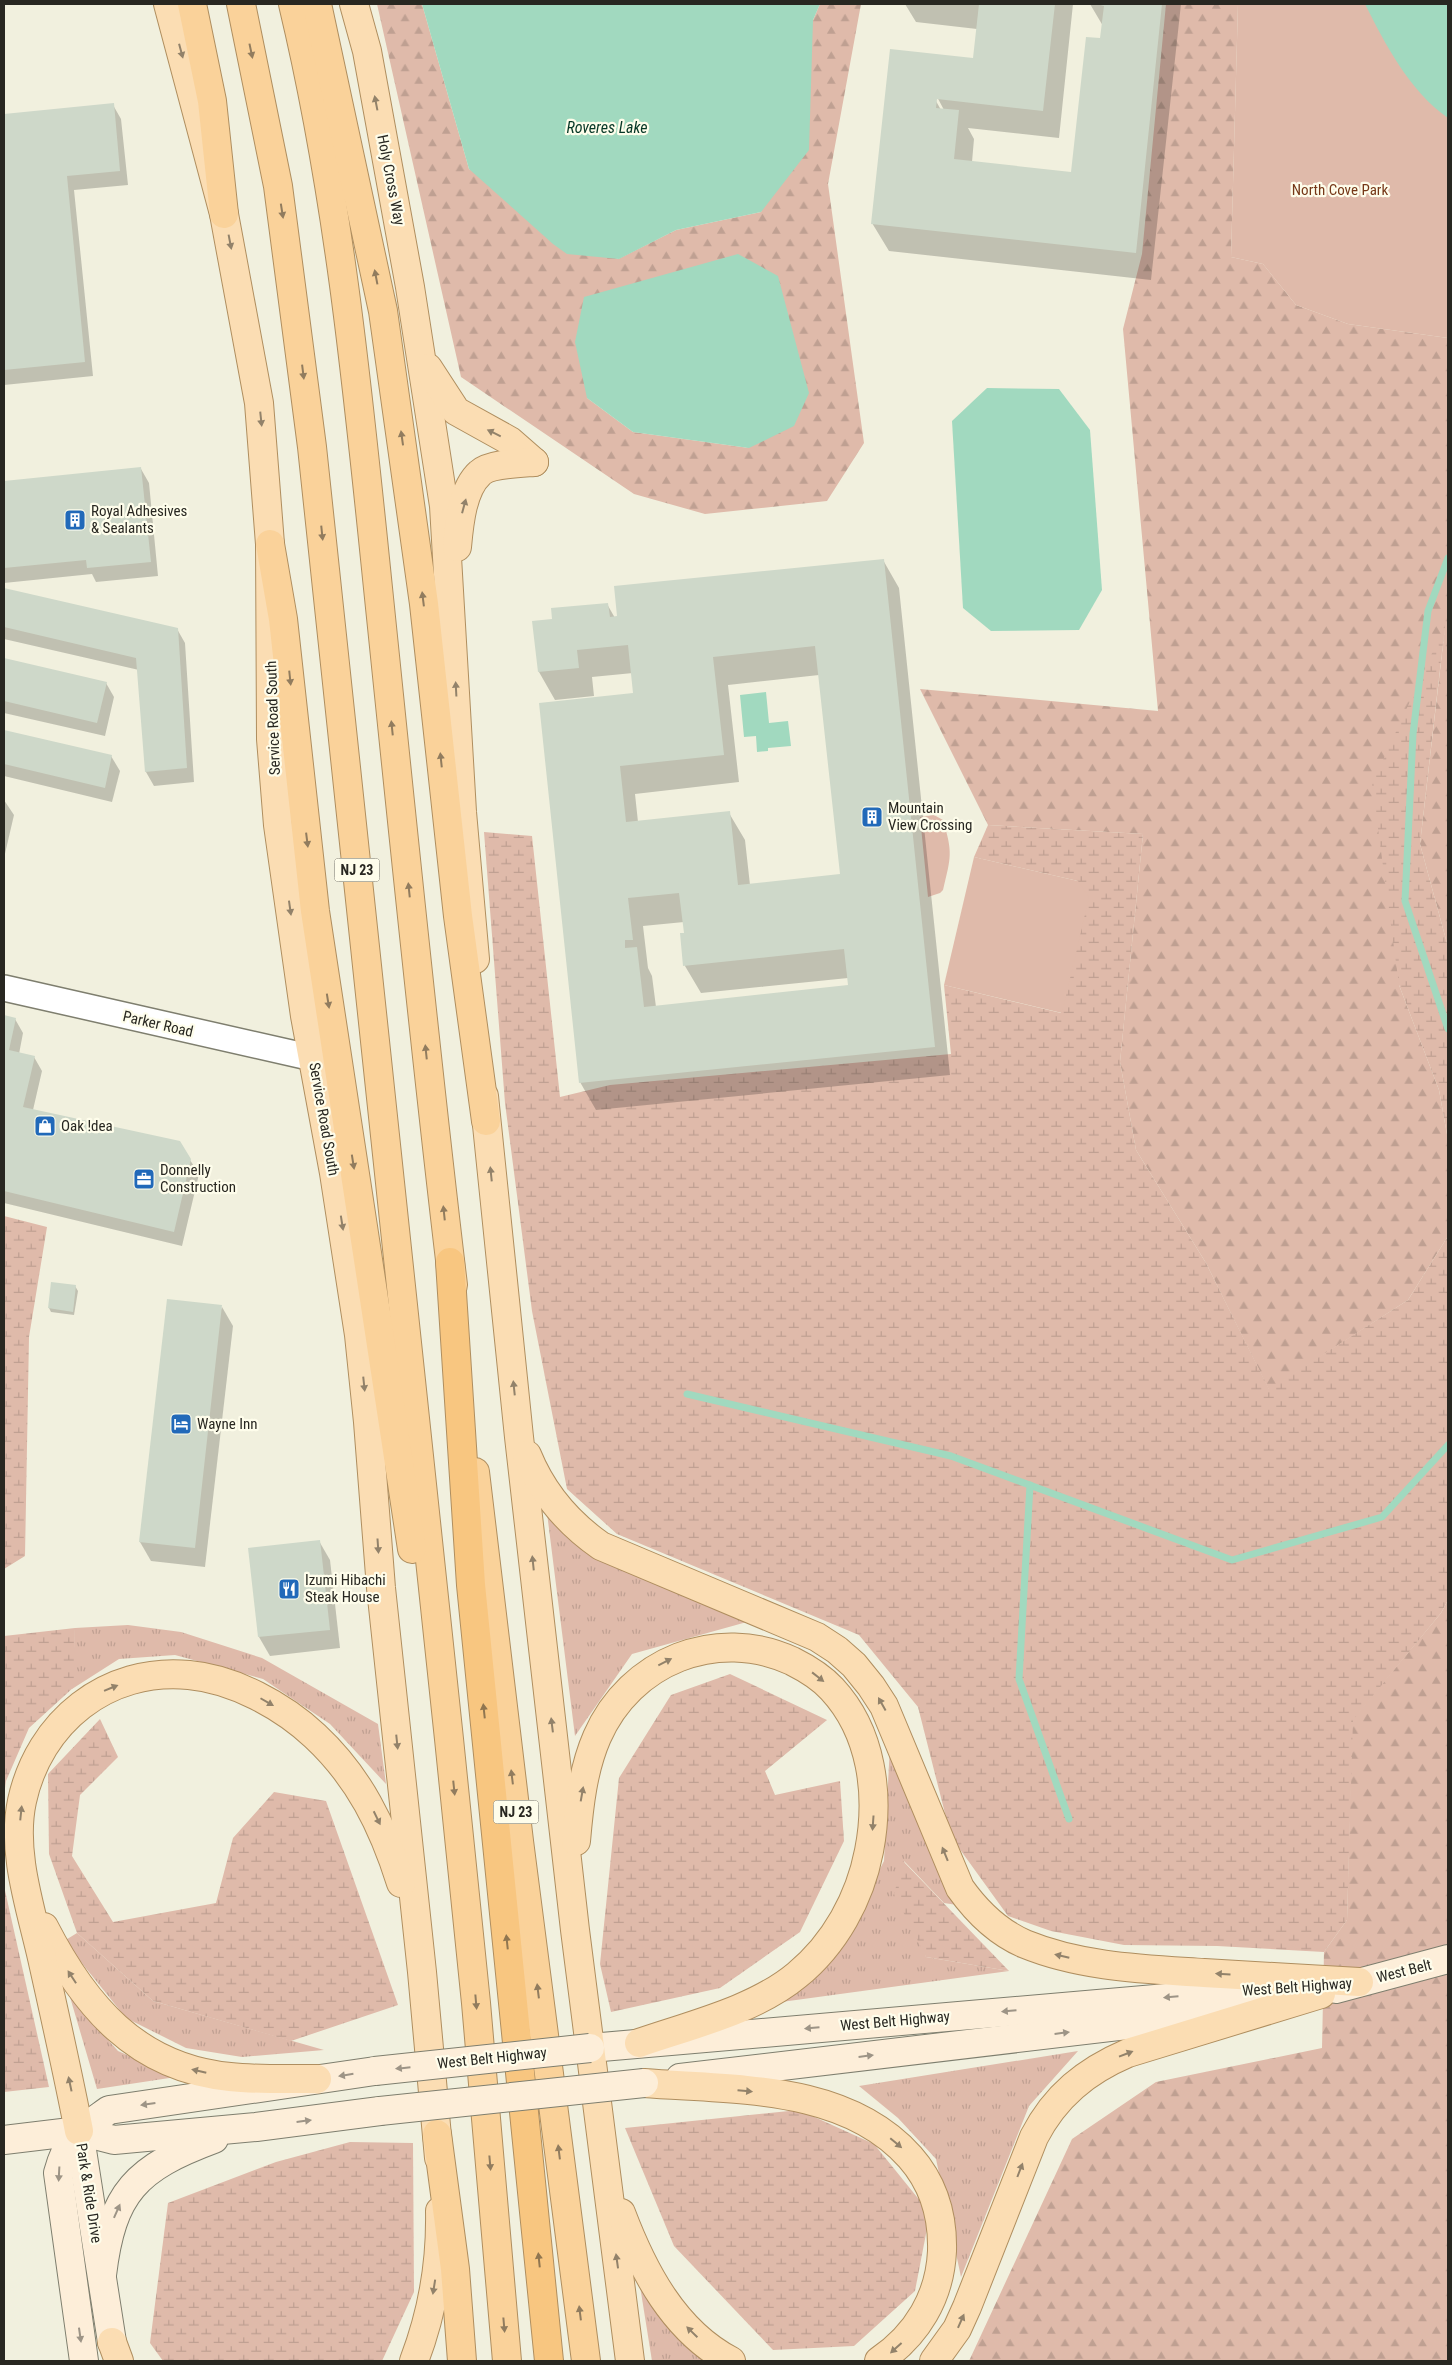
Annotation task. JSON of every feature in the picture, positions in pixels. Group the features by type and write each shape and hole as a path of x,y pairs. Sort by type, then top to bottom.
{"highway":[{"path":"192,4 212,101 224,214"},
{"name":"NJ 23","path":"240,4 278,186 305,382 476,2003 507,2361"},
{"name":"NJ 23","path":"293,4 328,177 349,321 450,1262 519,1841 586,2361"},
{"path":"317,4 384,320 424,604 458,916 486,1121"},
{"path":"270,544 283,619 315,911 391,1419 418,1585 449,1739"},
{"path":"450,1262 471,1585 549,2361"},
{"path":"438,2134 455,2269 462,2361"}],"main road":[{"name":"Service Road South","path":"168,4 224,214 259,402 270,544 271,739 278,825 313,1058 334,1173 359,1335 392,1694 422,1972"},
{"name":"Holy Cross Way","path":"354,4 368,61 422,358 444,506 451,606"},
{"path":"422,358 456,412 510,441 534,462 496,467 480,472 469,488 458,528 451,606 462,812 472,917 486,1121 519,1437 575,1930 630,2361"},
{"path":"519,1437 530,1462 558,1507 577,1530 601,1546 796,1626 837,1650 854,1666 871,1686 884,1706 960,1888 975,1909 998,1928 1024,1943 1055,1954 1088,1962 1158,1970 1359,1982"},
{"path":"575,1930 574,1877 578,1818 588,1761 597,1736 624,1693 641,1677 662,1663 686,1653 712,1648 737,1647 760,1650 781,1656 800,1665 831,1688 856,1722 864,1741 873,1787 874,1810 870,1844 864,1871 848,1911 819,1954 798,1975 772,1993 742,2007 639,2043"},
{"path":"79,2132 22,1862 19,1830 22,1803 28,1777 40,1752 56,1729 75,1710 98,1693 129,1681 160,1674 190,1675 222,1682 253,1695 284,1712 314,1735 339,1760 360,1787 378,1819 390,1850 409,1914 422,1972 438,2134 440,2218 438,2254 428,2316 414,2361"},
{"path":"22,1862 31,1896 58,1955 94,2007 141,2048 165,2060 194,2070 228,2077 317,2079"},
{"name":"West Belt","path":"1359,1982 1448,1959"},
{"name":"West Belt Highway","path":"4,2140 79,2132 114,2140 256,2127 380,2111 644,2083 1246,2011 1321,1994 1359,1982"},
{"name":"West Belt Highway","path":"79,2132 109,2110 375,2071 639,2043 1359,1982"},
{"path":"934,2361 957,2329 1034,2137 1045,2116 1061,2096 1079,2080 1103,2064 1128,2053 1321,1994"},
{"path":"644,2083 762,2092 827,2105 856,2116 881,2131 902,2149 920,2169 932,2190 939,2213 942,2234 939,2275 928,2310 918,2325 906,2339 879,2361"},
{"path":"102,2275 110,2229 118,2208 128,2190 146,2172 190,2148 256,2127"},
{"name":"Park & Ride Drive","path":"79,2132 115,2352"},
{"name":"Park & Ride Drive","path":"79,2132 64,2150 58,2173 84,2361"},
{"path":"600,2132 612,2188 633,2244 647,2272 678,2319 700,2340 730,2361"}],"street":[{"name":"Parker Road","path":"4,988 313,1058"}],"green space":[{"path":"377,4 422,4 469,169 618,259 676,230 761,212 813,20 820,4 861,4 828,184 864,443 827,501 705,514 634,494 461,377","holes":["587,398 749,448 633,432"]},
{"path":"1166,4 1238,4 1231,257 1263,264 1296,305 1348,324 1448,338 1448,947 1420,844 1445,627 1399,985 1439,1090 1448,1140 1448,1236 1408,1300 1269,1390 1206,1263 1136,1150 1120,1062 1143,834 988,825 920,689 1158,711 1123,329 1142,254"},
{"name":"North Cove Park","path":"1238,4 1448,4 1448,338 1348,324 1296,305 1263,264 1231,257"},
{"path":"1445,625 1420,844 1448,947 1448,1140 1439,1090 1399,985 1372,784"},
{"path":"934,815 943,820 950,855 943,890 928,897 920,817"},
{"path":"988,825 1143,834 1120,1062 1136,1150 1206,1263 1269,1389 1408,1300 1448,1236 1448,1600 1441,1613 1353,1720 1347,1920 1324,1952 1217,1946 1124,1945 1051,1931 1008,1916 951,1837 918,1707 859,1635 617,1534 567,1489 532,1311 505,1103 484,832 532,836 560,1097 610,1085 951,1054 944,985 1061,1013 1078,881 974,857"},
{"path":"974,857 1078,881 1089,897 1062,1013 944,985"},
{"path":"4,1216 47,1227 29,1337 25,1556 4,1569"},
{"path":"546,1505 754,1620 632,1654 575,1736"},
{"path":"1448,1600 1448,2361 969,2361 1072,2139 1156,2082 1322,2048 1324,1952 1347,1920 1352,1720 1441,1613"},
{"path":"128,1625 181,1632 262,1658 378,1724 386,1784 330,1724 263,1679 175,1655 119,1659 72,1689 75,1628"},
{"path":"75,1628 74,1687 29,1728 6,1781 4,1795 4,1636"},
{"path":"730,1674 827,1720 765,1771 775,1795 840,1781 844,1841 800,1932 720,1988 611,2012 600,1964 619,1778 671,1695"},
{"path":"100,1719 118,1757 80,1795 72,1856 113,1922 216,1903 233,1838 274,1792 326,1801 398,2005 291,2041 153,2001 77,1933 49,1854 48,1774"},
{"path":"890,1745 957,1905 944,1903 904,1861 926,1957 1009,1971 774,2003 840,1947 884,1861"},
{"path":"903,1861 1009,1971 926,1957 894,1894"},
{"path":"4,1886 49,2087 4,2092"},
{"path":"77,1933 153,2001 324,2050 242,2057 186,2048 126,2018 64,1941"},
{"path":"70,1997 118,2051 176,2077 97,2089"},
{"path":"1078,2051 1029,2106 961,2277 936,2159 898,2118 859,2086"},
{"path":"799,2110 874,2144 930,2213 915,2291 854,2346 773,2350 674,2246 625,2128"},
{"path":"350,2142 413,2143 414,2292 382,2361 163,2361 150,2343 168,2203 276,2162"},
{"path":"640,2286 714,2361 652,2361"}],"water":[{"name":"Roveres Lake","path":"422,4 820,4 813,20 809,150 761,212 676,230 619,259 567,254 553,244 469,169"},
{"path":"1365,4 1448,4 1448,118 1434,107 1410,81 1390,51"},
{"path":"738,254 778,276 809,393 794,426 749,448 633,432 587,398 575,342 584,297"},
{"path":"987,388 1059,389 1090,430 1102,590 1079,630 991,631 963,608 952,421"},
{"path":"766,692 769,723 788,721 791,746 768,748 768,751 757,752 756,736 744,737 740,695"}],"building":[{"path":"979,4 1055,4 1043,111 937,99 936,108 959,110 954,159 1071,172 1086,37 1100,38 1104,6 1097,4 1162,4 1136,253 871,224 890,49 973,58"},
{"path":"114,103 120,171 67,176 85,362 4,370 4,114"},
{"name":"Royal Adhesives & Sealants","path":"141,467 151,562 87,568 86,560 4,568 4,481"},
{"name":"Mountain View Crossing","path":"884,559 935,1047 579,1083 539,703 633,693 628,645 577,650 579,668 538,672 532,621 552,619 551,608 608,603 610,617 617,616 614,586","holes":["815,646 840,874 738,885 730,811 626,822 620,766 724,755 713,657","679,893 684,933 680,933 683,966 844,949 848,985 644,1007 637,947 625,948 625,940 633,940 628,898"]},
{"path":"4,588 178,628 187,768 145,772 136,658 4,627"},
{"path":"4,658 107,682 97,723 4,701"},
{"path":"4,730 112,755 105,788 4,764"},
{"path":"4,1015 16,1018 9,1050 35,1056 23,1107 180,1141 191,1159 174,1232 4,1191"},
{"path":"51,1282 76,1285 73,1312 48,1308"},
{"name":"Wayne Inn","path":"167,1299 222,1305 195,1548 139,1542"},
{"name":"Izumi Hibachi Steak House","path":"320,1540 330,1630 258,1637 248,1548"}],"waterway":[{"path":"1448,558 1428,611 1413,734 1405,901 1448,1029"},
{"path":"687,1394 951,1456 1232,1560 1382,1517 1448,1445"},
{"path":"1030,1485 1019,1679 1069,1819"}],"place":[{"name":"Royal Adhesives & Sealants","path":"75,520"},
{"name":"Mountain View Crossing","path":"872,817"},
{"name":"Oak !dea","path":"45,1126"},
{"name":"Donnelly Construction","path":"144,1179"},
{"name":"Wayne Inn","path":"181,1424"},
{"name":"Izumi Hibachi Steak House","path":"289,1589"}]}
